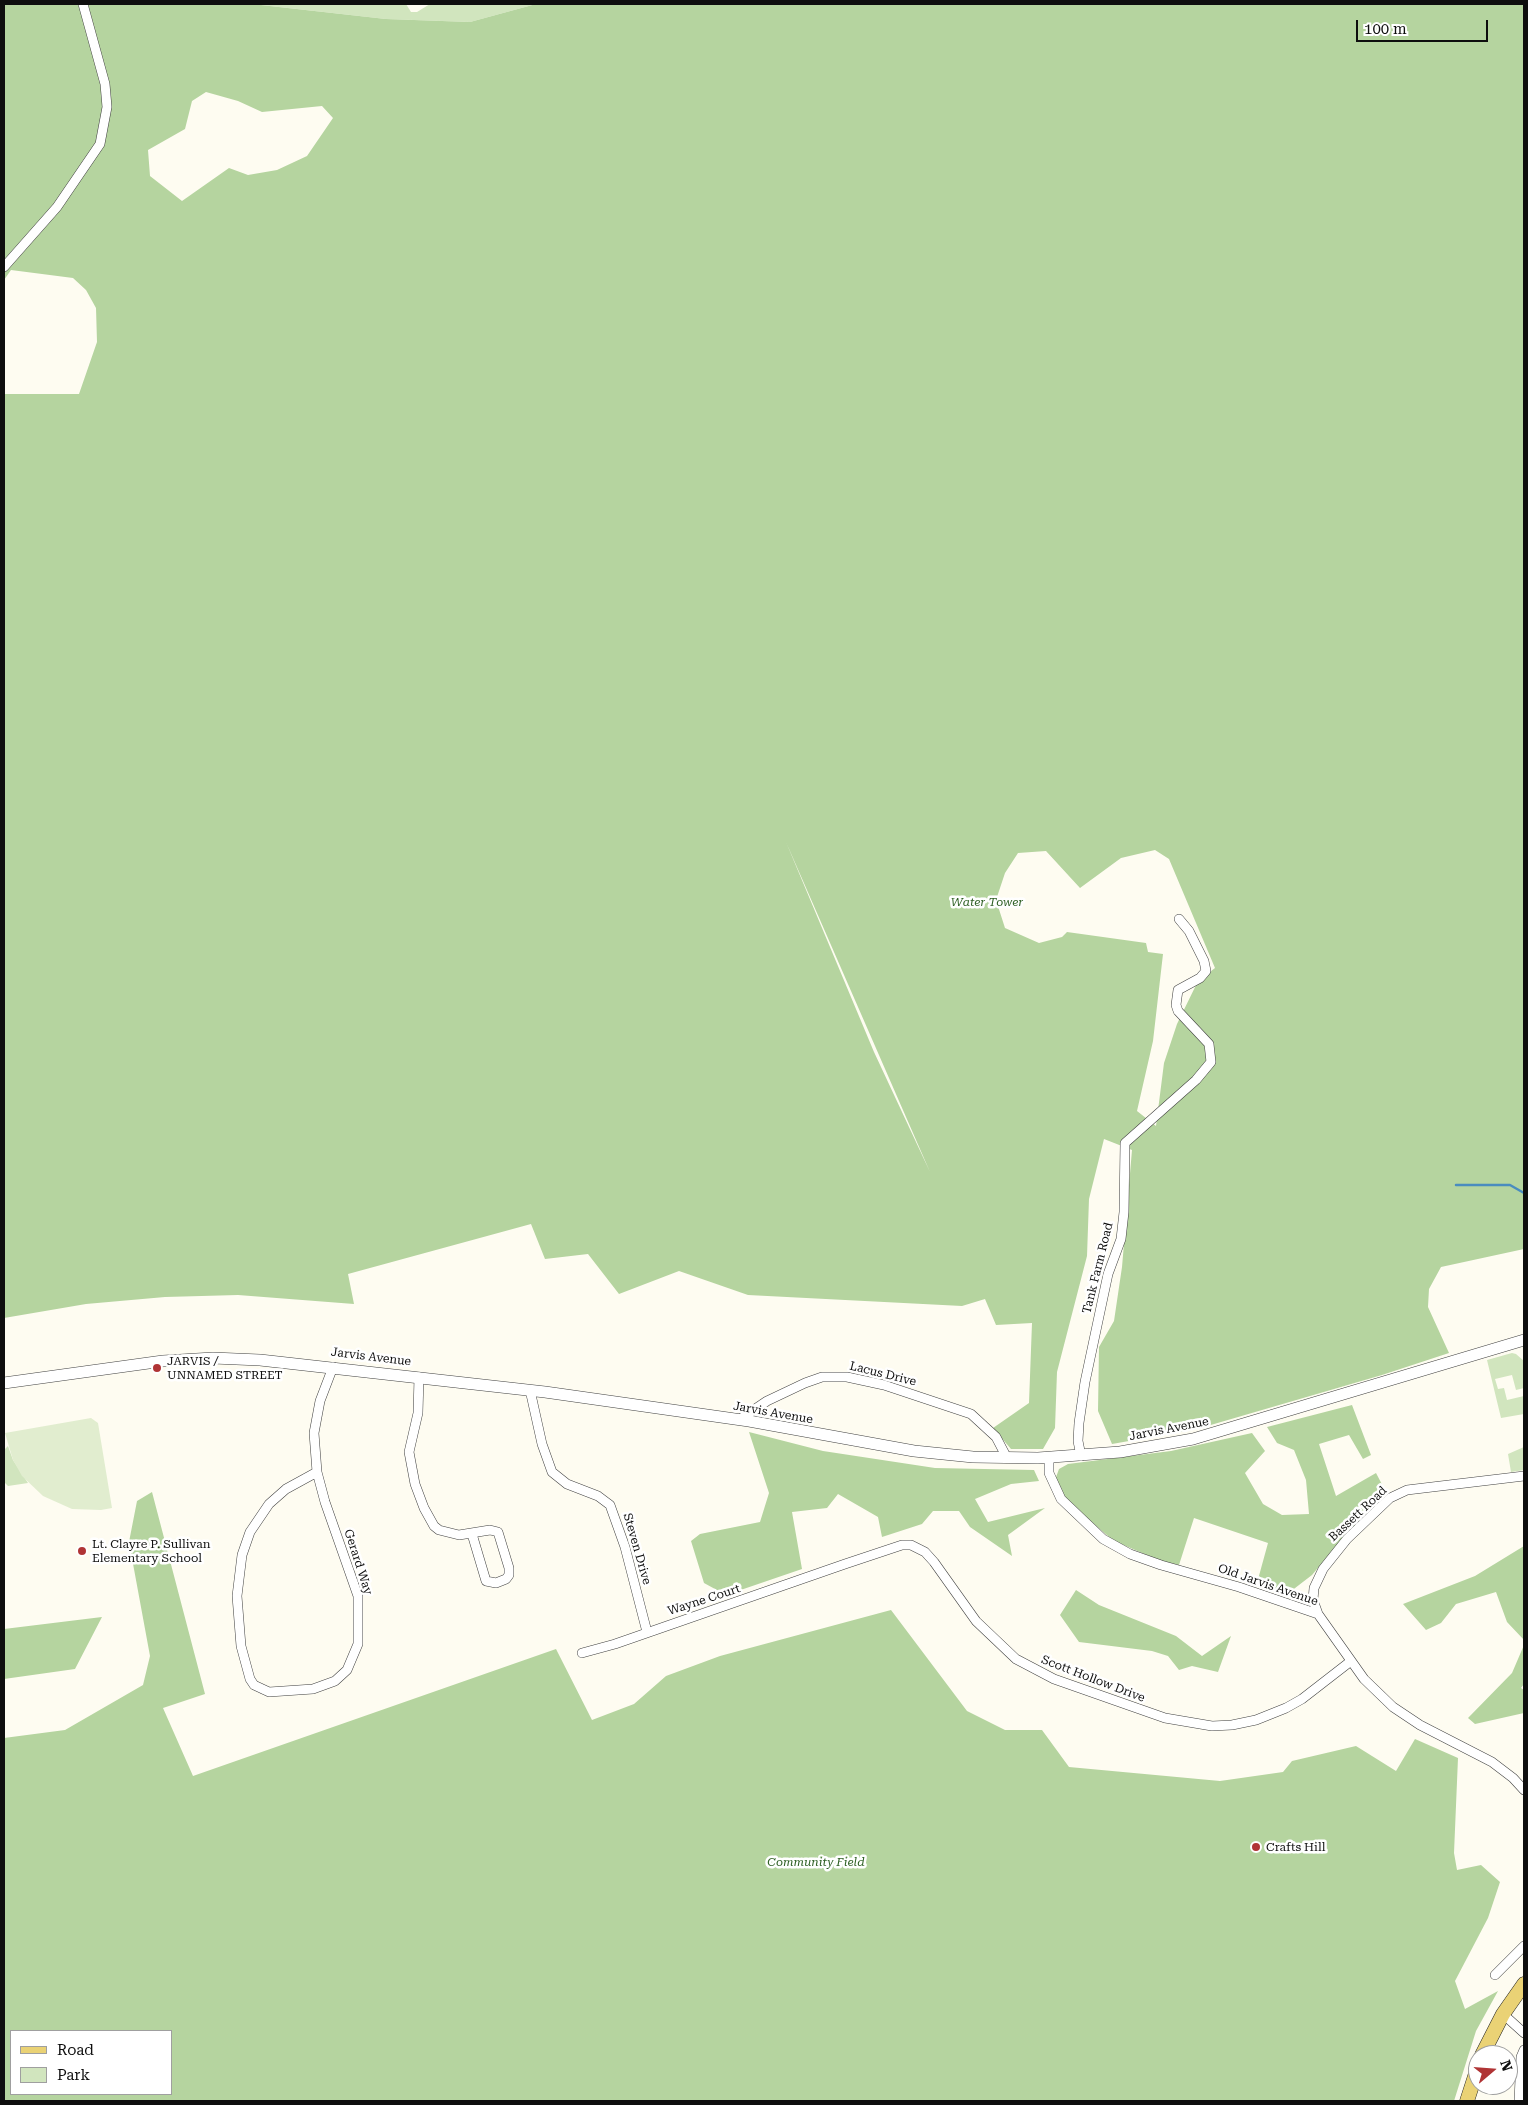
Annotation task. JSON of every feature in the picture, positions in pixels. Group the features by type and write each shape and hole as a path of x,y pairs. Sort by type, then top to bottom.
{"main road":[{"path":"1487,2045 1503,2014 1524,1984"}],"street":[{"path":"4,267 57,207 100,144 107,107 105,84 83,4"},
{"name":"Tank Farm Road","path":"1081,1456 1078,1441 1085,1382 1108,1274 1121,1239 1124,1212 1125,1143 1196,1080 1211,1062 1209,1044 1178,1011 1176,1005 1175,997 1178,990 1200,978 1206,971 1204,961 1189,931 1178,919"},
{"name":"Jarvis Avenue","path":"4,1383 132,1364 200,1358 251,1359 530,1390 739,1420 900,1450 1007,1458 1049,1458 1144,1449 1207,1436 1524,1340"},
{"name":"Gerard Way","path":"317,1472 286,1488 269,1504 250,1532 242,1555 237,1596 241,1646 250,1678 254,1685 269,1692 313,1689 335,1680 346,1670 358,1644 358,1596 325,1502 317,1472 314,1433 320,1401 333,1367"},
{"name":"Lacus Drive","path":"739,1420 767,1401 804,1383 830,1376 855,1378 884,1385 971,1414 996,1437 1007,1458"},
{"path":"419,1377 418,1413 409,1452 415,1484 434,1526 447,1533 472,1534 490,1530 498,1532 509,1568 510,1575 506,1579 496,1584 486,1581 472,1534"},
{"name":"Steven Drive","path":"530,1390 542,1444 552,1472 567,1484 598,1496 610,1505 625,1547 646,1632"},
{"name":"Old Jarvis Avenue","path":"1049,1458 1049,1473 1061,1499 1103,1539 1130,1554 1161,1565 1239,1587 1318,1614 1373,1689 1401,1713 1492,1762 1509,1774 1524,1790"},
{"name":"Bassett Road","path":"1318,1614 1313,1594 1316,1582 1323,1569 1348,1539 1390,1498 1407,1490 1524,1476"},
{"name":"Scott Hollow Drive","path":"833,1568 902,1545 915,1547 934,1562 966,1609 986,1632 1024,1664 1054,1679 1139,1710 1190,1724 1232,1725 1272,1714 1302,1699 1351,1660"},
{"name":"Wayne Court","path":"582,1653 615,1644 833,1568"},
{"path":"1495,1975 1524,1946"},
{"path":"1503,2014 1524,2033"},
{"path":"1519,2101 1521,2057 1524,2050"}],"green space":[{"name":"Water Tower","path":"4,4 252,4 386,19 470,22 536,4 1524,4 1524,1249 1441,1267 1429,1289 1428,1307 1449,1353 1382,1375 1197,1429 1112,1444 1098,1411 1099,1347 1114,1321 1122,1267 1132,1150 1104,1139 1089,1199 1087,1256 1057,1372 1055,1428 1043,1449 1011,1449 993,1428 1029,1403 1032,1323 996,1325 985,1299 962,1306 748,1295 679,1271 619,1294 588,1254 545,1259 531,1224 348,1274 354,1304 238,1295 165,1297 86,1304 4,1318 4,394 79,394 97,342 96,308 86,290 73,278 11,270 4,280","holes":["206,92 238,101 262,112 322,106 333,118 307,156 277,170 248,175 229,168 182,201 150,176 148,150 185,129 192,101","786,842 930,1172 874,1052","1155,850 1169,859 1215,968 1198,981 1177,1024 1164,1063 1156,1126 1137,1111 1153,1041 1163,954 1148,952 1146,943 1067,932 1062,937 1039,943 1005,928 996,900 1005,873 1018,853 1046,851 1080,888 1121,858"]},
{"path":"252,4 406,4 411,12 417,12 430,4 536,4 470,22 386,19"},
{"path":"1512,1353 1524,1361 1524,1388 1516,1390 1512,1375 1495,1379 1498,1389 1504,1388 1507,1400 1524,1396 1524,1414 1501,1418 1487,1360"},
{"path":"1352,1405 1371,1455 1363,1459 1349,1435 1319,1444 1336,1496 1376,1473 1386,1492 1348,1532 1312,1575 1286,1595 1280,1595 1257,1583 1268,1543 1194,1518 1179,1565 1161,1561 1114,1541 1063,1498 1055,1480 1059,1469 1068,1464 1171,1451 1252,1433 1265,1451 1245,1473 1263,1504 1282,1515 1309,1514 1306,1480 1294,1450 1277,1443 1267,1427"},
{"path":"91,1418 98,1423 112,1508 101,1510 72,1509 43,1496 22,1476 13,1460 5,1433"},
{"path":"749,1432 823,1451 935,1468 1034,1470 1039,1481 1011,1484 975,1499 988,1522 1045,1508 1008,1535 1012,1556 970,1527 959,1511 933,1511 922,1524 882,1537 878,1517 838,1494 827,1508 792,1512 802,1569 726,1595 704,1583 691,1541 700,1534 760,1522 769,1493"},
{"path":"8,1446 13,1460 28,1483 8,1486 4,1482 4,1450"},
{"path":"1524,1447 1524,1470 1511,1472 1508,1454"},
{"name":"Community Field","path":"152,1492 205,1694 163,1708 193,1776 556,1649 592,1720 634,1704 666,1676 720,1656 891,1610 967,1711 1005,1730 1042,1730 1069,1767 1220,1781 1283,1772 1292,1761 1356,1746 1396,1771 1415,1739 1458,1758 1454,1853 1457,1870 1481,1865 1500,1882 1488,1918 1455,1981 1465,2009 1498,1991 1476,2031 1472,2045 1468,2045 1468,2056 1454,2101 4,2101 4,1738 65,1730 143,1685 150,1656 129,1542 137,1501"},
{"path":"1524,1546 1524,1640 1507,1622 1496,1592 1456,1604 1441,1623 1426,1630 1403,1604 1475,1576"},
{"path":"1076,1590 1099,1605 1176,1636 1202,1656 1231,1636 1218,1672 1192,1666 1179,1670 1168,1656 1152,1651 1079,1642 1060,1615"},
{"path":"102,1617 75,1669 4,1679 4,1629"},
{"path":"1524,1645 1524,1684 1521,1688 1524,1690 1524,1713 1475,1724 1468,1718 1512,1673"}],"waterway":[{"path":"1456,1185 1510,1185 1524,1193"}],"place":[{"name":"JARVIS / UNNAMED STREET","path":"157,1368"},
{"name":"Lt. Clayre P. Sullivan Elementary School","path":"82,1551"},
{"name":"Crafts Hill","path":"1256,1847"}]}
